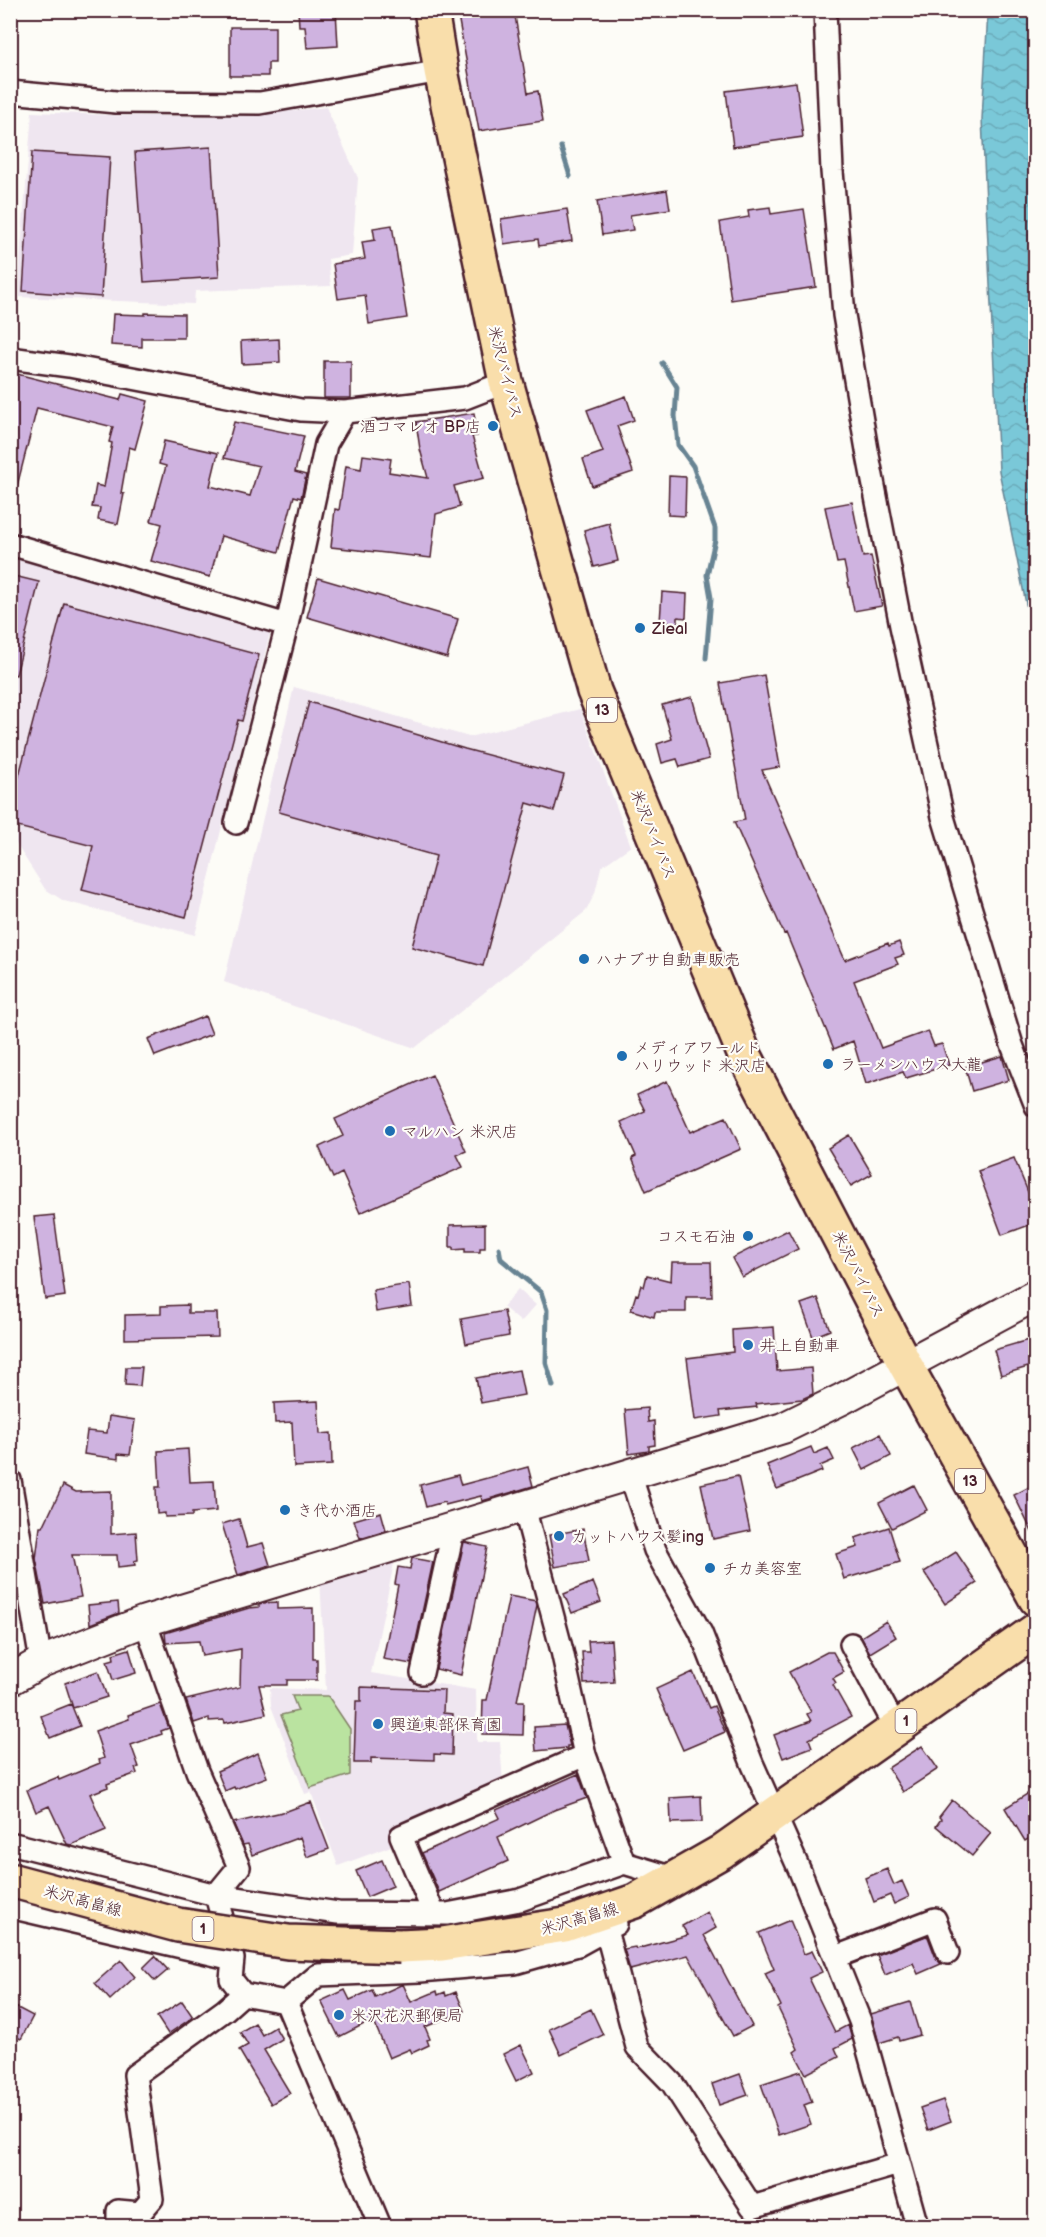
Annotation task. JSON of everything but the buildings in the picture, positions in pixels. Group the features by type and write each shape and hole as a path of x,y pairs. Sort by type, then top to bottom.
{"main road":[{"name":"米沢バイパス","path":"431,10 441,72 506,382 599,702 745,1056 905,1364 1035,1599"},
{"name":"米沢高畠線","path":"10,1881 178,1925 288,1942 400,1946 442,1944 565,1925 635,1901 721,1852 1035,1630"}],"street":[{"path":"825,10 832,171 844,315 876,497 901,626 943,817 1012,1045 1035,1106"},
{"path":"10,92 116,102 260,103 441,72"},
{"path":"10,358 69,366 301,410 345,412 465,398 506,382"},
{"path":"236,823 287,626 326,444 345,412"},
{"path":"10,544 287,626"},
{"path":"10,1680 41,1662 145,1621 783,1428 842,1399 1035,1295"},
{"path":"630,1474 655,1550 701,1633 752,1762 776,1813 836,1957 860,2021 917,2226"},
{"path":"10,1480 41,1662"},
{"path":"524,1507 585,1755 624,1863"},
{"path":"422,1673 454,1527"},
{"path":"145,1621 197,1771 239,1867 216,1895"},
{"path":"851,1644 896,1728"},
{"path":"434,1914 401,1836 585,1755"},
{"path":"10,1843 216,1895 338,1913 447,1914 520,1900 624,1863 673,1878"},
{"path":"216,1895 233,1959 231,1979 243,1994 286,2002"},
{"path":"286,2002 318,1975 420,1971 515,1963 578,1945 625,1919 635,1901"},
{"path":"10,1907 233,1959"},
{"path":"836,1957 935,1919 948,1953"},
{"path":"606,1930 637,2047 672,2084 752,2207 899,2164"},
{"path":"118,2226 118,2211 140,2213 152,2199 135,2075 225,2010 243,1994"},
{"path":"286,2002 380,2226"}],"shaded area":[{"path":"326,107 358,178 352,255 328,259 331,286 195,291 194,304 17,297 32,112 133,116 245,116"},
{"path":"10,556 271,629 195,935 64,901 45,889 11,836"},
{"path":"294,687 469,737 580,709 631,846 601,867 595,893 586,911 415,1048 224,982"},
{"path":"518,1289 536,1305 521,1322 503,1307"},
{"name":"興道東部保育園","path":"396,1554 371,1673 476,1690 477,1742 500,1742 503,1784 389,1831 394,1845 338,1866 311,1792 305,1794 271,1706 270,1688 326,1690 320,1578"}],"green space":[{"path":"292,1696 328,1696 350,1729 350,1775 310,1788 281,1715 298,1711"}],"water":[{"path":"988,11 1035,11 1035,648 999,471 982,119"}],"waterway":[{"path":"561,147 570,176"},
{"path":"662,363 677,387 675,416 678,445 693,466 715,528 715,540 707,575 711,598 706,658"},
{"path":"499,1248 501,1259 541,1292 547,1310 546,1362 553,1386"}],"place":[{"name":"酒コマレオ BP店","path":"493,426"},
{"name":"Zieal","path":"640,628"},
{"name":"ハナブサ自動車販売","path":"584,959"},
{"name":"メディアワールド ハリウッド 米沢店","path":"622,1056"},
{"name":"ラーメンハウス大龍","path":"828,1064"},
{"name":"マルハン 米沢店","path":"390,1131"},
{"name":"コスモ石油","path":"748,1236"},
{"name":"井上自動車","path":"748,1345"},
{"name":"き代か酒店","path":"285,1510"},
{"name":"カットハウス髪ing","path":"559,1536"},
{"name":"チカ美容室","path":"710,1568"},
{"name":"興道東部保育園","path":"378,1724"},
{"name":"米沢花沢郵便局","path":"339,2015"}]}
